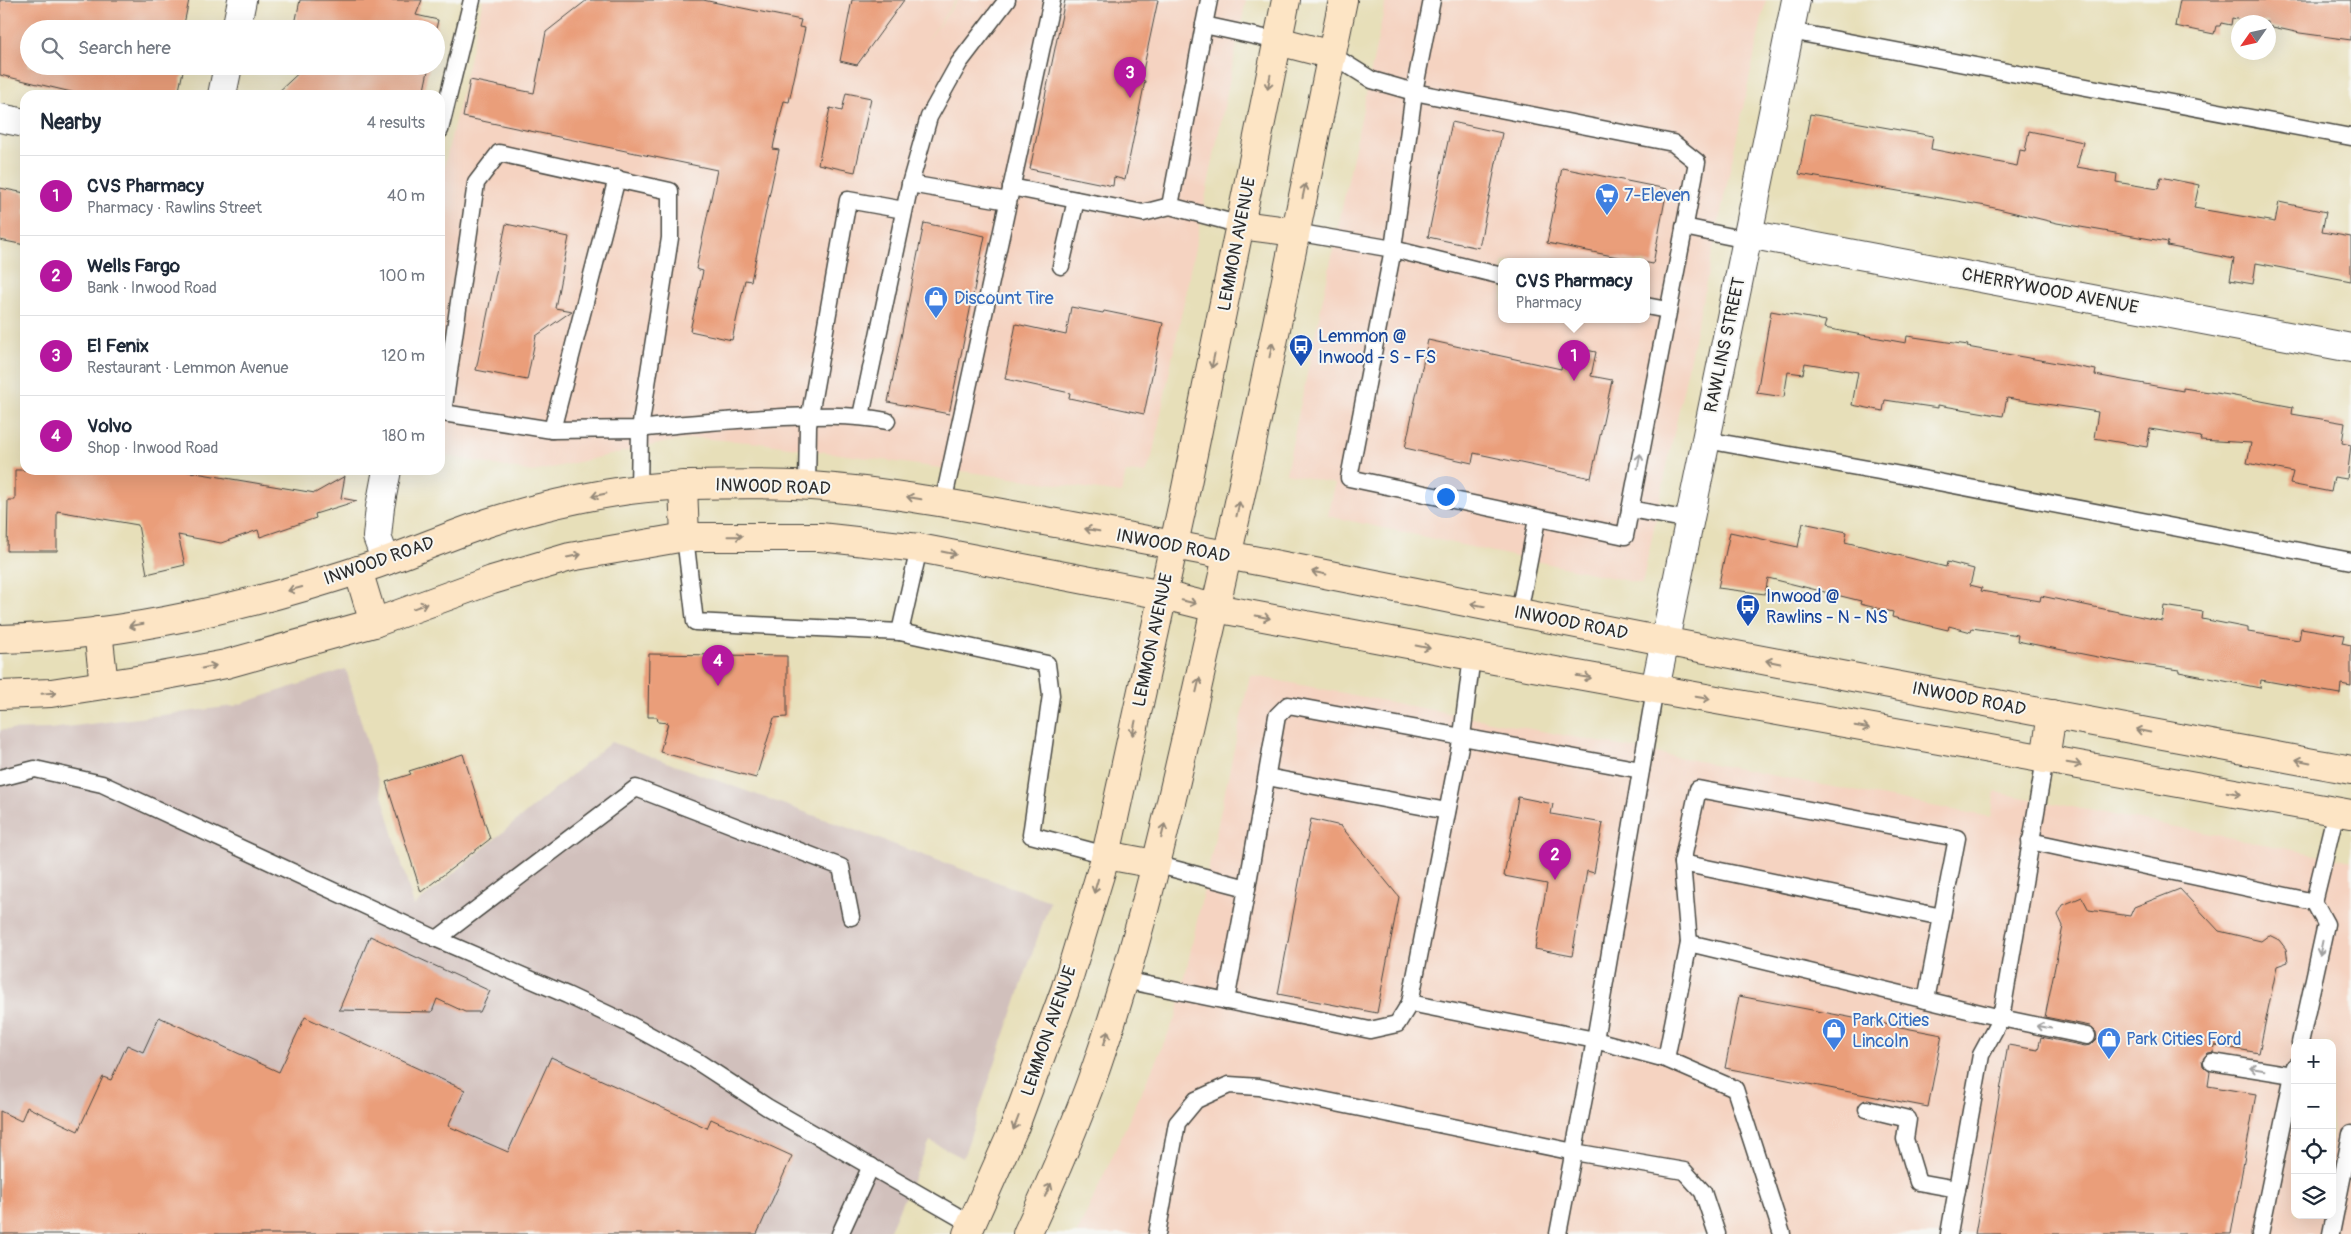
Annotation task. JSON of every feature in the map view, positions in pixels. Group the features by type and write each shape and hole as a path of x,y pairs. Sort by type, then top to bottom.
{"main road":[{"name":"LEMMON AVENUE","path":"976,1231 1061,999 1106,855 1174,545 1286,0"},
{"path":"1027,1234 1052,1180 1096,1070 1124,980 1154,864 1228,557 1343,0"},
{"path":"1278,41 1332,55"},
{"path":"1241,225 1296,232"},
{"path":"683,485 685,537"},
{"name":"INWOOD ROAD","path":"0,639 98,631 154,623 232,606 386,561 493,521 549,505 603,494 683,485 807,485 904,496 1174,545 1663,642 2351,770"},
{"path":"0,695 50,693 226,664 374,623 532,567 570,557 685,537 820,537 919,548 1163,595 1215,608 1472,656 2344,813"},
{"path":"358,570 374,623"},
{"path":"98,631 104,685"},
{"path":"2045,759 2052,714"},
{"path":"1106,855 1154,864"}],"street":[{"path":"238,20 242,0"},
{"name":"RAWLINS STREET","path":"1654,689 1796,0"},
{"path":"223,90 226,75"},
{"path":"0,118 20,122"},
{"name":"CHERRYWOOD AVENUE","path":"1748,237 2351,348"},
{"path":"386,475 377,537 386,561"}],"lane":[{"path":"445,110 472,0"},
{"path":"861,416 904,210 929,117 959,63 1007,0"},
{"path":"943,503 1052,0"},
{"path":"1170,206 1209,0"},
{"path":"1332,55 1372,80 1414,92 1673,143 1697,162 1625,536 1349,478 1393,249 1414,92 1432,0"},
{"path":"1204,25 1278,41"},
{"path":"1790,31 2351,137"},
{"path":"445,400 476,183 499,153 670,190 670,238 640,429 639,490"},
{"path":"552,430 617,178"},
{"path":"910,184 1076,200 1143,213 1170,206 1241,225"},
{"path":"807,485 811,416 848,200 904,210"},
{"path":"1061,266 1076,200"},
{"path":"1684,227 1748,237"},
{"path":"1296,232 1393,249 1498,275"},
{"path":"1650,307 1667,310"},
{"path":"445,335 456,330"},
{"path":"445,413 552,430 640,429 689,422 811,416 861,416 887,421"},
{"path":"1706,440 1907,476 2351,561"},
{"path":"1630,509 1689,520"},
{"path":"1518,613 1537,519"},
{"path":"685,537 695,622 900,632 1047,664 1051,695 1031,835 1106,855"},
{"path":"900,632 919,548"},
{"path":"1124,980 1370,1030 1397,1024 1410,1003 1462,736 1472,656"},
{"path":"1558,1234 1595,1040 1654,689"},
{"path":"1226,1001 1277,716 1288,705 1640,770"},
{"path":"1949,1234 1981,1054 2001,1018 2045,759"},
{"path":"0,778 35,769 102,784 438,939 629,1024 695,1060 767,1108 908,1187 976,1231"},
{"path":"1266,777 1447,811"},
{"path":"438,939 636,788 842,866 852,917"},
{"path":"1666,1059 1688,943 1682,863 1698,789 1957,838 1926,1000"},
{"path":"2301,1039 2326,924 2314,902 2344,813"},
{"path":"2030,841 2314,902"},
{"path":"1682,863 1942,917"},
{"path":"1154,864 1247,888"},
{"path":"1688,943 2001,1018 2087,1036"},
{"path":"1410,1003 1595,1040 1666,1059 1735,1089 1782,1234"},
{"path":"2212,1062 2291,1070"},
{"path":"2260,1234 2291,1084"},
{"path":"1157,1234 1177,1123 1196,1100 1229,1085 1277,1090 1574,1152 1684,1171 1703,1192 1717,1234"},
{"path":"1867,1110 1908,1119 1905,1139 1918,1182 1957,1189"},
{"path":"2331,1234 2351,1135"},
{"path":"840,1234 871,1166"}],"shaded area":[{"path":"483,0 956,0 923,46 958,0 1246,0 1152,457 1146,473 1126,472 1121,493 760,443 698,438 668,442 533,472 445,456 445,163"},
{"path":"1386,0 1766,0 1642,584 1328,516 1335,484 1286,473"},
{"path":"346,669 414,906 611,742 1050,901 963,1158 930,1141 888,1234 0,1234 0,730 50,729 234,706"},
{"path":"1250,675 1990,817 1995,792 2351,861 2351,1234 1077,1234 1177,1014"}],"building":[{"path":"0,0 189,0 185,20 20,20 20,75 182,75 179,90 63,90 0,75"},
{"path":"300,0 422,0 416,15 438,20 296,20"},
{"path":"587,0 703,0 801,20 799,27 805,28 789,102 784,101 774,143 773,149 779,150 751,281 745,280 732,340 690,331 703,271 696,269 717,170 463,117 470,80 534,93 546,32"},
{"path":"852,0 904,0 857,65 840,61"},
{"path":"1065,0 1158,0 1141,80 1145,81 1125,180 1114,177 1113,186 1030,169"},
{"path":"2180,0 2351,0 2351,40 2276,28 2276,15 2231,15 2231,25 2221,23 2220,26 2216,26 2214,34 2175,26"},
{"path":"296,75 427,75 424,90 280,90"},
{"path":"846,93 871,98 855,172 818,164 830,108 842,111"},
{"path":"1810,114 1933,136 1931,149 2017,166 2020,150 2025,151 2029,131 2083,142 2077,167 2117,174 2116,182 2158,189 2161,177 2199,185 2194,208 2275,222 2279,202 2326,212 2322,232 2351,237 2351,281 2256,263 2253,284 2230,280 2234,259 2167,246 2168,242 2057,223 1986,206 1799,174"},
{"path":"1452,122 1502,133 1479,248 1428,237"},
{"name":"7-Eleven","path":"1562,168 1667,189 1653,264 1650,263 1650,258 1623,258 1547,243"},
{"path":"0,188 20,192 20,244 0,240"},
{"name":"Discount Tire","path":"924,223 985,236 949,414 888,402"},
{"path":"506,224 569,237 555,308 572,311 536,336 527,380 476,370"},
{"path":"1071,307 1103,313 1104,311 1163,323 1144,414 1069,398 1070,393 1005,379 1016,324 1066,335"},
{"path":"1771,311 1826,321 1824,328 1906,343 1907,336 1968,345 1967,347 2096,370 2095,375 2183,391 2183,388 2293,407 2292,414 2345,423 2342,443 2351,445 2347,479 2334,477 2331,492 2290,484 2293,472 2247,463 2251,443 2200,440 2201,437 2150,429 2147,447 2094,438 2098,412 2007,398 2003,416 1938,405 1938,408 1885,400 1883,411 1852,405 1858,372 1805,363 1803,374 1788,372 1784,397 1757,393"},
{"path":"1428,340 1561,369 1566,346 1596,352 1591,376 1612,380 1591,478 1474,453 1472,463 1405,448"},
{"path":"15,470 20,470 20,475 208,475 315,493 345,476 341,498 357,501 315,514 316,518 260,537 258,530 221,543 178,535 185,565 147,574 138,525 57,511 57,551 7,551 8,500 15,500"},
{"path":"1803,523 1847,532 1845,542 1946,567 1947,562 1974,569 1970,585 1982,588 1981,591 2040,601 2041,596 2162,621 2164,606 2203,612 2202,619 2248,628 2248,632 2299,640 2301,628 2344,635 2342,643 2351,645 2351,686 2341,684 2340,694 2261,680 2260,688 2179,672 2179,670 2128,663 2017,641 2018,635 1972,628 1971,632 1949,626 1948,630 1892,617 1893,612 1860,604 1861,601 1768,578 1765,594 1718,588 1730,532 1798,547"},
{"path":"649,654 787,656 787,717 774,718 756,778 660,752 668,723 658,722 657,717 648,717"},
{"path":"463,754 490,839 421,892 386,782 411,774 409,771"},
{"path":"1518,797 1553,804 1551,814 1603,823 1594,873 1587,871 1572,956 1535,949 1547,884 1504,876"},
{"path":"1311,819 1341,826 1399,897 1377,1013 1278,994"},
{"name":"Park Cities Ford","path":"2180,889 2219,931 2261,941 2269,935 2279,940 2286,949 2288,962 2277,966 2259,1053 2215,1045 2214,1052 2208,1053 2202,1060 2203,1066 2210,1072 2208,1086 2256,1094 2231,1234 1975,1234 2008,1045 2038,1050 2041,1037 2085,1046 2091,1045 2097,1039 2096,1032 2090,1026 2045,1017 2063,926 2058,915 2063,905 2082,897 2089,910 2130,916 2134,907"},
{"path":"370,936 490,991 480,1012 465,1012 437,999 432,1012 339,1010"},
{"name":"Park Cities Lincoln","path":"1739,996 1942,1035 1928,1107 1725,1068"},
{"path":"159,1017 279,1072 305,1017 465,1090 448,1126 508,1152 551,1057 707,1128 711,1119 792,1156 757,1234 0,1234 0,1111 21,1121 27,1107 78,1131 103,1077 111,1080 127,1045 143,1052"}],"place":[{"name":"El Fenix","path":"1130,98"},
{"name":"7-Eleven","path":"1607,216"},
{"name":"Discount Tire","path":"936,319"},
{"name":"Lemmon @ Inwood - S - FS","path":"1301,367"},
{"name":"CVS Pharmacy","path":"1574,381"},
{"name":"Inwood @ Rawlins - N - NS","path":"1748,627"},
{"name":"Volvo","path":"718,686"},
{"name":"Wells Fargo","path":"1555,880"},
{"name":"Park Cities Lincoln","path":"1834,1051"},
{"name":"Park Cities Ford","path":"2109,1060"}]}
